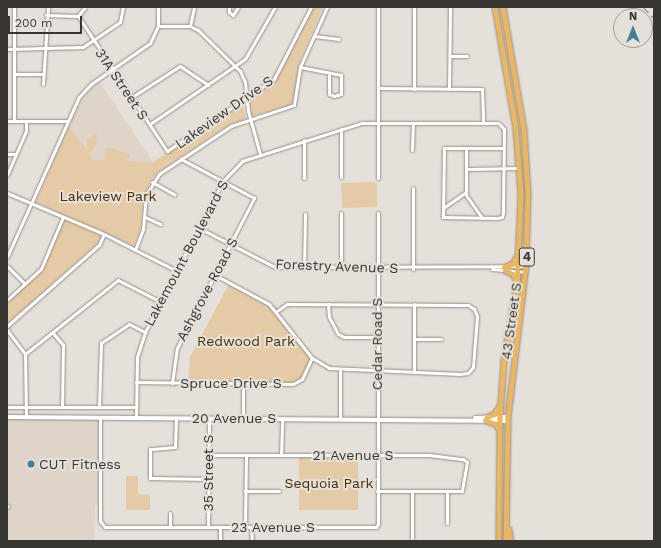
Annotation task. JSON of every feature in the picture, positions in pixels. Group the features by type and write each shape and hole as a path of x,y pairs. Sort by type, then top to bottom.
{"highway":[{"name":"43 Street S","path":"495,7 512,99 519,168 520,249 517,284 504,361 500,419 498,541"},
{"name":"43 Street S","path":"503,7 519,98 526,160 528,208 526,269 508,419 506,541"},
{"path":"517,284 514,274 504,269 514,262 520,249"},
{"path":"486,419 494,414 501,402"},
{"path":"486,419 496,424 500,430"},
{"path":"499,502 507,506 511,541"}],"street":[{"path":"14,7 14,121"},
{"path":"14,74 46,74 46,15 48,7"},
{"path":"46,15 78,16 86,7"},
{"path":"7,49 80,48 120,22 123,7"},
{"path":"7,257 32,204 67,121 84,90 150,43 158,26 158,7"},
{"path":"190,26 194,7"},
{"path":"229,7 229,12 233,15 238,7"},
{"path":"150,124 250,55 275,8 270,7"},
{"name":"Lakeview Drive S","path":"167,151 274,79 311,7"},
{"path":"135,250 145,217 146,195 152,182 181,159 231,126 294,105 300,67 327,7"},
{"path":"378,7 378,178"},
{"path":"414,7 414,89"},
{"path":"446,7 450,7 449,89"},
{"name":"31A Street S","path":"78,16 112,70 132,97 167,151"},
{"path":"158,26 190,26 202,33 236,66 245,82 250,119 260,154"},
{"path":"314,36 339,40"},
{"path":"450,56 468,56"},
{"path":"132,97 180,66 208,85"},
{"path":"300,67 330,75 339,74 342,76 341,94 334,96 329,94 330,75"},
{"path":"43,74 43,84"},
{"path":"378,88 483,91 483,123"},
{"path":"7,120 67,121"},
{"path":"7,175 26,131 26,121"},
{"name":"Lakemount Boulevard S","path":"136,417 137,357 145,332 223,181 242,160 362,123 498,123 503,126 503,213 502,217 482,218"},
{"path":"412,150 413,123"},
{"path":"341,129 341,178"},
{"path":"304,140 304,178"},
{"path":"482,218 443,218 444,148 503,148"},
{"path":"466,148 466,192 482,218"},
{"path":"7,154 16,154"},
{"path":"181,159 223,181"},
{"path":"466,168 519,168"},
{"name":"Ashgrove Road S","path":"172,383 177,348 254,198 223,181"},
{"path":"152,182 175,195"},
{"path":"413,188 413,268"},
{"path":"443,208 466,192"},
{"path":"7,193 104,234 177,271"},
{"path":"341,213 341,268"},
{"name":"Cedar Road S","path":"376,527 378,524 376,455 378,213"},
{"path":"304,214 304,268"},
{"path":"7,300 41,268 63,217"},
{"path":"145,217 160,224"},
{"name":"Forestry Avenue S","path":"199,228 275,268 526,269"},
{"path":"7,326 99,245 104,234"},
{"path":"7,266 25,284"},
{"path":"214,276 277,311 312,358 324,366 340,370 377,370 460,374 471,370 474,363 477,316 474,309 468,305 288,304 277,311"},
{"path":"25,354 118,280 161,302"},
{"path":"328,304 329,317 338,334 344,337 377,337"},
{"path":"414,304 414,372"},
{"path":"99,407 101,343 129,324 145,332"},
{"path":"7,330 25,354 26,417"},
{"path":"53,333 63,345 62,407"},
{"path":"414,339 440,339"},
{"name":"Spruce Drive S","path":"136,382 296,383 302,379 312,358"},
{"path":"340,370 340,419"},
{"path":"243,383 243,418"},
{"path":"7,407 136,407"},
{"name":"20 Avenue S","path":"7,417 508,419"},
{"name":"23 Avenue S","path":"100,417 102,526 251,528 376,527"},
{"path":"176,418 175,447 150,449 150,478 208,479"},
{"name":"35 Street S","path":"208,527 209,418"},
{"path":"282,419 282,455"},
{"name":"21 Avenue S","path":"209,454 430,455 466,461 463,490 447,492"},
{"path":"245,527 246,455"},
{"path":"245,491 279,491"},
{"path":"377,491 447,492 447,523"},
{"path":"412,492 412,538"},
{"path":"170,513 170,527"},
{"name":"35 Street S","path":"220,527 220,541"},
{"path":"251,528 252,541"}],"shaded area":[{"path":"99,81 153,162 94,160 68,126 82,100"},
{"path":"7,417 100,417 100,505 95,505 94,541 7,541"}],"green space":[{"path":"312,7 323,7 299,64 293,102 289,106 251,116 250,97 276,78"},
{"name":"Lakeview Park","path":"242,104 246,119 230,124 158,172 150,182 143,202 141,228 134,246 36,202 68,126 87,150 87,139 97,134 97,142 93,151 89,153 94,160 103,160 107,147 130,154 128,161 153,162"},
{"path":"374,182 377,184 377,207 342,208 341,183"},
{"path":"64,219 102,236 99,242 7,324 7,302 42,270"},
{"name":"Redwood Park","path":"229,284 277,311 312,358 304,376 297,383 188,383 190,357"},
{"name":"Sequoia Park","path":"299,455 358,455 358,510 299,510"},
{"path":"126,476 138,476 138,494 150,495 150,510 126,510"}],"railway":[{"path":"643,7 654,18"}],"place":[{"name":"CUT Fitness","path":"31,464"}]}
